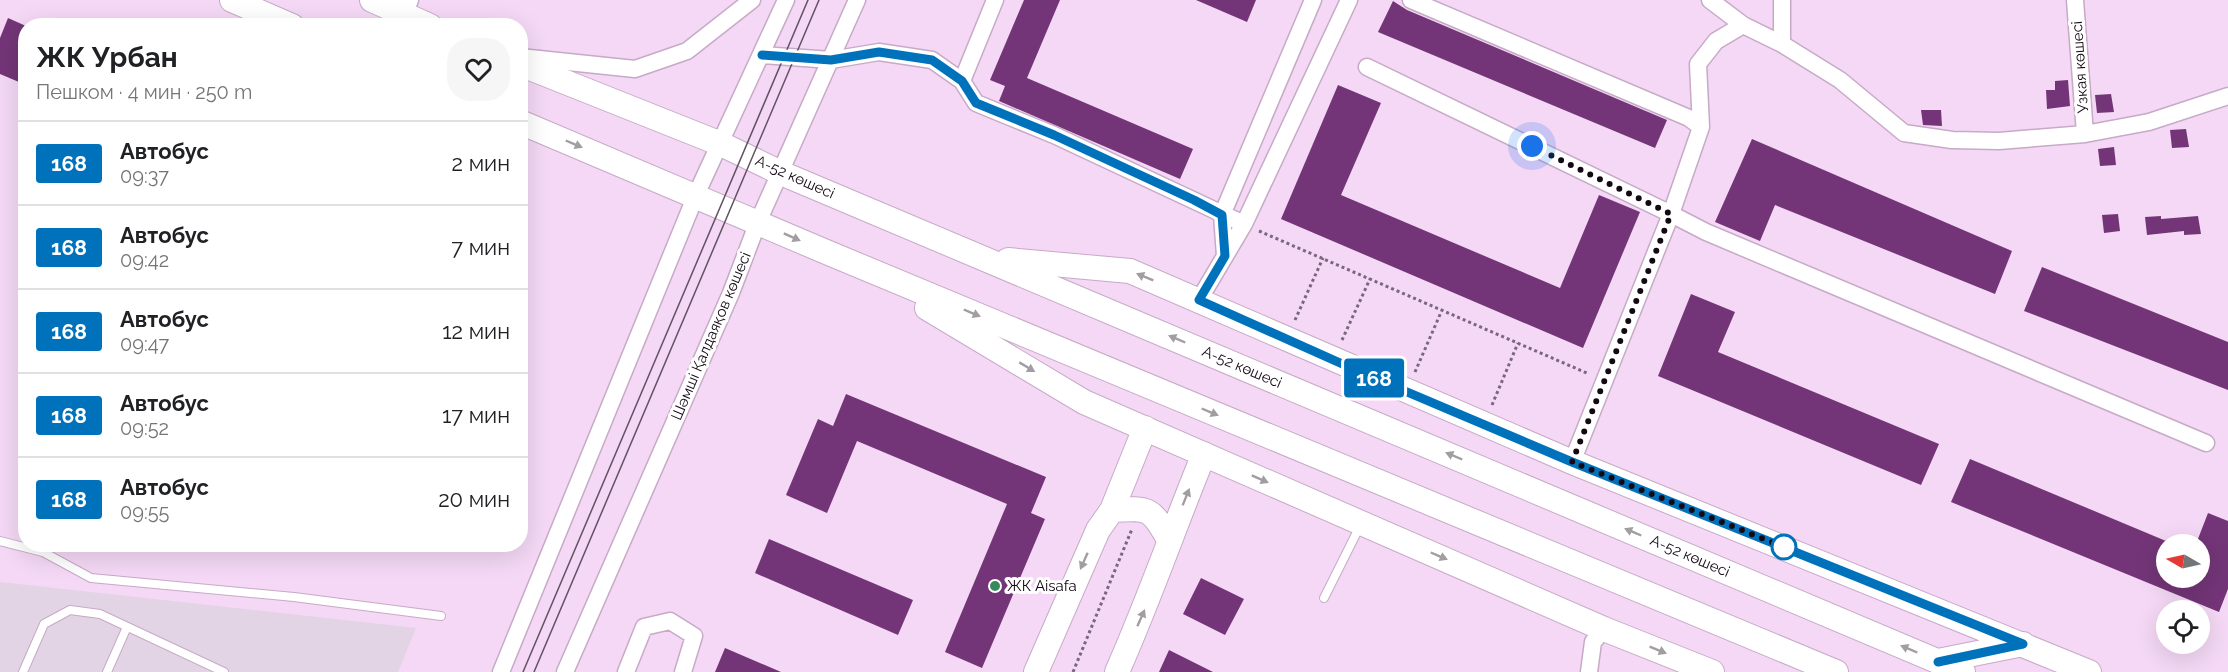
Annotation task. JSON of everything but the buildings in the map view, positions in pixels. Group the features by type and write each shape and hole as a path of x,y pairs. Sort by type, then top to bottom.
{"main road":[{"path":"232,0 274,18"},
{"path":"372,0 407,7 420,18"},
{"name":"А-52 көшесі","path":"528,67 721,144 781,173 987,258 1963,672"},
{"path":"528,125 831,254 1836,672"},
{"path":"831,254 980,338 1084,402 1604,629 1712,672"},
{"path":"987,258 1130,271 1572,462 2089,672"},
{"path":"1036,672 1098,530 1112,510 1145,428"},
{"path":"1118,672 1145,609 1169,540 1204,454"},
{"path":"1112,510 1141,508 1156,516 1169,540"},
{"path":"1938,662 2023,644"}],"street":[{"path":"528,58 634,69 687,51 752,0"},
{"path":"501,672 696,195 786,0"},
{"name":"Шәмші Қалдаяқов көшесі","path":"565,672 731,293 758,222 857,0"},
{"path":"962,81 995,0"},
{"path":"1225,256 1222,215 1313,0"},
{"path":"1199,300 1244,224 1349,0"},
{"path":"1411,0 1689,118 1701,127"},
{"path":"1710,0 1743,25 1782,44 1840,80 1904,133 1952,140 1999,141 2085,134 2149,122 2228,96"},
{"path":"1782,0 1782,44"},
{"name":"Узкая көшесі","path":"2075,0 2085,134"},
{"path":"1572,462 1671,214 1701,127 1698,64 1716,40 1743,25"},
{"path":"762,55 831,60 879,52 932,60 962,81 976,103 1054,135 1244,224"},
{"path":"1367,67 1706,232 2206,442"},
{"path":"626,672 645,627 670,621 693,636 683,672"},
{"path":"1589,672 1593,642 1604,629"}],"lane":[{"path":"1324,598 1361,523"},
{"path":"0,541 18,546"},
{"path":"43,552 91,578 294,597 441,616"},
{"path":"23,672 44,624 70,610 100,614 224,672"},
{"path":"107,672 127,627"}],"path":[{"path":"1244,224 1605,380"},
{"path":"1286,339 1323,258"},
{"path":"1332,359 1370,279"},
{"path":"1406,392 1442,310"},
{"path":"1484,424 1518,343"},
{"path":"1073,672 1141,508"}],"shaded area":[{"path":"0,582 416,628 398,672 0,672"}],"tram line":[{"path":"523,672 808,0"},
{"path":"534,672 819,0"}],"bus line":[{"name":"168","path":"762,55 831,60 879,52 932,60 962,81 976,103 1054,135 1222,215 1225,256 1199,300 1367,375 1572,462 2023,644 1938,662"}],"place":[{"name":"ЖК Aisafa","path":"995,586"}],"route":[{"path":"1532,146 1671,214 1572,462 1784,547"}]}
